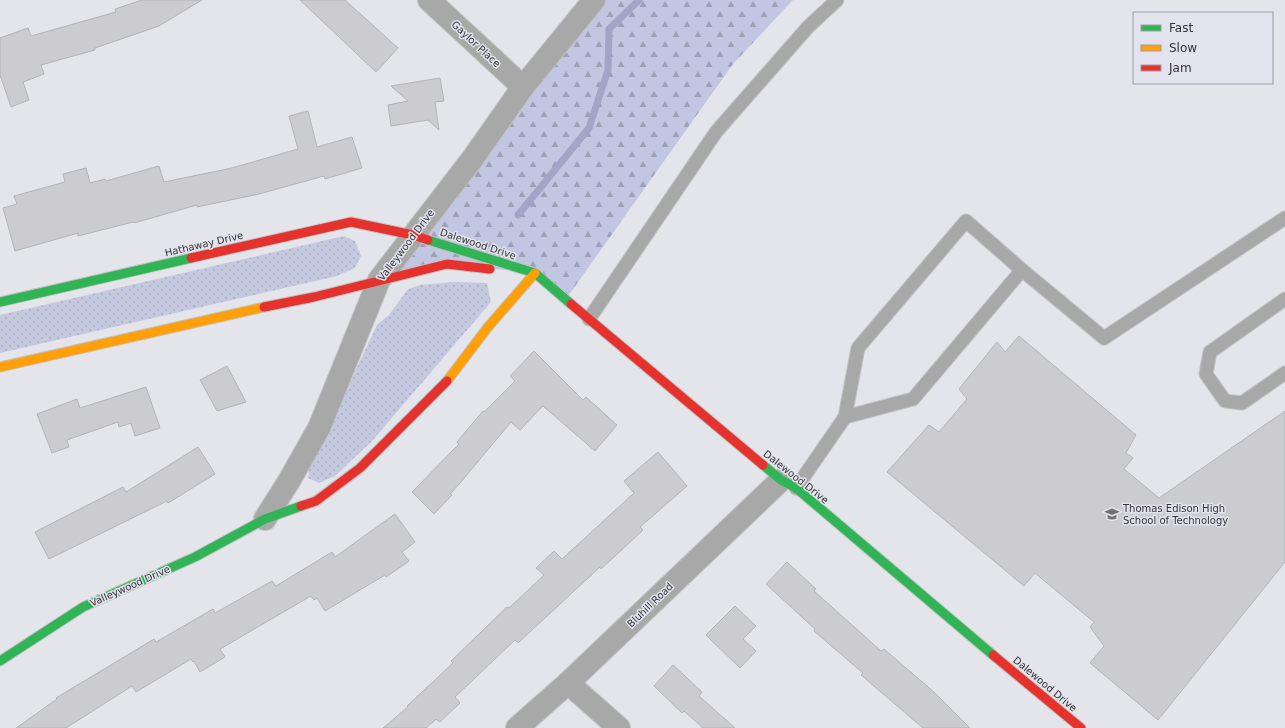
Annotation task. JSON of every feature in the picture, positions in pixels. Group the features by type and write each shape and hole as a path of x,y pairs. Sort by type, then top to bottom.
{"street":[{"name":"Gaylor Place","path":"429,0 523,88"},
{"name":"Valleywood Drive","path":"265,519 289,481 319,428 379,280 523,88 594,0"},
{"name":"Hathaway Drive","path":"0,302 351,222 413,235"},
{"name":"Dalewood Drive","path":"413,235 535,273 1081,728"},
{"name":"Dalewood Drive","path":"379,280 447,264 535,273"},
{"name":"Valleywood Drive","path":"0,661 83,607 195,557 265,519 316,501 360,468 446,383 488,327 535,273"},
{"path":"0,367 379,280"},
{"name":"Bluhill Road","path":"517,728 788,484"},
{"path":"568,683 619,728"}],"lane":[{"path":"589,319 716,132 808,27 837,0"},
{"path":"788,484 846,417 858,348 966,221 1104,338 1285,218"},
{"path":"846,417 913,399 1022,270"},
{"path":"1285,299 1210,352 1206,374 1225,401 1242,403 1285,373"}],"shaded area":[{"path":"344,236 355,241 361,256 355,268 337,276 0,353 0,315"},
{"path":"453,282 487,283 491,302 372,441 335,476 319,483 308,478 309,469 377,325 389,315 408,289 420,285"}],"green space":[{"path":"594,0 793,0 733,64 566,299 535,273 447,264 379,280"}],"building":[{"path":"142,0 202,0 159,26 95,48 95,50 41,65 44,74 23,82 29,100 11,107 0,75 0,38 28,28 31,36 116,12 115,9"},
{"path":"300,0 345,0 398,48 376,72"},
{"path":"440,78 444,101 435,102 439,130 428,120 391,126 388,105 408,101 391,86"},
{"path":"308,111 317,147 352,137 362,168 325,179 324,176 259,194 197,207 197,205 134,223 133,222 78,236 78,233 15,251 3,208 17,204 14,196 65,182 63,174 86,168 90,183 105,179 106,181 159,166 164,182 232,168 298,149 289,116"},
{"name":"Thomas Edison High School of Technology","path":"1019,336 1136,435 1126,453 1133,458 1124,469 1159,498 1285,411 1285,562 1158,720 1090,663 1104,646 1090,627 1094,622 1035,573 1024,586 887,472 929,425 939,432 967,399 959,389 997,342 1005,352"},
{"path":"534,351 583,400 586,397 617,425 595,451 543,406 520,430 511,422 450,494 452,495 434,514 412,492 459,444 457,442 483,411 484,412 515,381 510,376"},
{"path":"227,366 246,402 217,411 200,380"},
{"path":"146,387 160,428 135,436 131,423 119,427 118,422 67,440 69,447 52,453 37,414 77,399 80,408"},
{"path":"198,447 215,474 168,503 167,501 49,559 35,532 123,487 126,492"},
{"path":"658,452 687,486 640,527 643,530 601,569 600,567 518,643 515,640 455,697 460,703 440,722 436,719 426,728 383,728 408,707 407,706 453,663 451,661 507,607 509,608 544,575 536,568 554,551 562,559 634,493 624,481"},
{"path":"395,514 415,542 402,552 409,561 386,577 385,575 325,611 317,598 314,600 311,596 220,649 225,657 200,672 194,661 193,662 191,659 136,692 132,686 66,728 16,728 57,699 56,698 154,639 156,642 213,609 215,613 272,581 276,586 332,552 335,557"},
{"path":"787,562 816,589 814,591 881,651 884,649 935,693 970,728 923,728 861,675 863,673 814,631 815,629 766,584"},
{"path":"735,606 756,626 743,639 756,651 740,668 706,635"},
{"path":"673,665 702,692 699,696 735,728 703,728 684,711 682,713 654,686"}],"waterway":[{"path":"518,215 589,128 608,70 609,29 639,0"}],"traffic: fast":[{"path":"428,240 535,273 571,304"},
{"path":"0,302 191,258"},
{"path":"763,465 781,480 796,488 993,655"},
{"path":"0,661 83,607 195,557 265,519 301,506"}],"traffic: slow":[{"path":"447,381 488,327 535,273"},
{"path":"0,367 264,307"}],"traffic: jam":[{"path":"191,258 351,222 413,235 428,240"},
{"path":"264,307 314,297 447,264 490,269"},
{"path":"571,304 763,465"},
{"path":"301,506 316,501 360,468 447,381"},
{"path":"993,655 1081,728"}],"place":[{"name":"Thomas Edison High School of Technology","path":"1112,514"}]}
